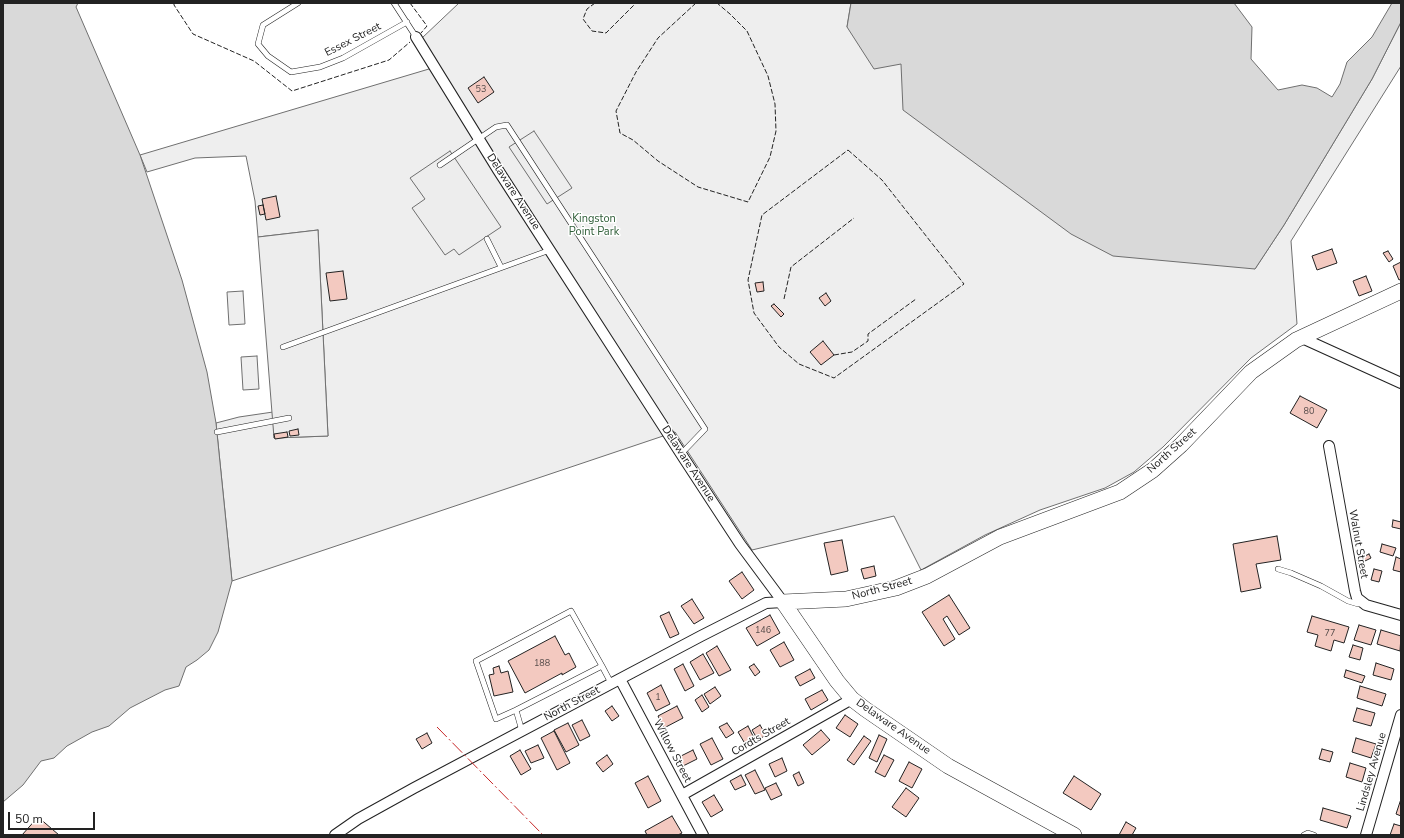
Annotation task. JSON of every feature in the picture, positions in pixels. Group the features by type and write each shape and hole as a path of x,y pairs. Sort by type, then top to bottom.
{"street":[{"name":"Delaware Avenue","path":"416,37 442,77 479,140 681,454 740,544 783,602 837,681 852,699 871,714 948,766 1074,835"},
{"name":"North Street","path":"335,835 414,788 610,683 766,603 846,599 896,588 927,576 1000,537 1120,492 1154,470 1251,372 1296,340 1401,291"},
{"path":"1302,338 1401,383"},
{"name":"Walnut Street","path":"1329,446 1355,591 1357,598 1363,603"},
{"path":"1363,603 1401,615"},
{"name":"Willow Street","path":"620,679 702,835"},
{"name":"Cordts Street","path":"682,795 852,699"},
{"name":"Lindsley Avenue","path":"1366,835 1401,715"}],"lane":[{"name":"Essex Street","path":"298,3 263,25 258,44 268,56 291,72 320,67 343,58 407,22"},
{"name":"Delaware Avenue","path":"394,3 416,37"},
{"path":"440,164 496,128 507,125 705,429 681,454"},
{"path":"487,239 501,267"},
{"path":"284,347 550,250"},
{"path":"217,432 289,418"},
{"path":"1278,569 1321,586 1348,601 1358,604 1363,603"},
{"path":"602,666 496,719 476,661 571,611 602,666 610,683"},
{"path":"516,710 522,731"},
{"path":"1304,835 1308,833 1314,835"}],"green space":[{"name":"Kingston Point Park","path":"459,3 851,3 847,27 901,63 1255,269 1284,225 1372,79 1401,22 1401,66 1291,241 1297,324 1251,358 1163,447 1134,472 1105,488 1040,510 985,535 921,570 894,516 752,550 675,432 232,581 216,423 239,417 273,412 274,438 328,436 318,230 258,237 255,201 246,156 195,158 147,172 140,155 439,66 422,38"},
{"path":"243,291 245,324 229,325 227,292"},
{"path":"257,356 259,389 243,390 241,357"}],"shaded area":[{"path":"3,3 78,3 76,7 140,155 182,280 207,372 216,423 232,581 218,632 209,650 186,667 179,686 165,690 130,708 109,726 92,732 67,746 54,758 41,761 23,785 3,802"},
{"path":"851,3 1234,3 1252,27 1251,59 1278,90 1302,85 1317,88 1332,97 1340,84 1347,62 1372,37 1392,3 1401,3 1401,22 1372,79 1284,225 1255,269 1113,256 1071,234 903,110 901,64 874,69 847,27"},
{"path":"534,131 572,188 547,204 509,147"},
{"path":"450,151 501,227 459,255 454,249 445,255 412,208 425,199 410,178"},
{"path":"318,230 328,436 274,438 258,237"}],"building":[{"path":"484,77 494,92 478,103 468,88"},
{"path":"276,196 280,217 266,220 262,199"},
{"path":"263,205 265,214 260,215 258,206"},
{"path":"1332,249 1337,263 1317,270 1312,256"},
{"path":"1388,251 1393,259 1389,262 1383,253"},
{"path":"1401,262 1401,279 1399,280 1393,266"},
{"path":"343,271 347,299 330,301 326,273"},
{"path":"1366,276 1372,291 1359,296 1353,281"},
{"path":"763,282 764,291 757,292 755,283"},
{"path":"826,293 831,301 825,306 819,298"},
{"path":"774,304 784,314 781,317 771,306"},
{"path":"823,341 834,355 821,365 810,352"},
{"path":"1300,396 1327,410 1317,428 1290,413"},
{"path":"298,429 299,435 290,436 289,431"},
{"path":"287,432 288,437 275,439 274,434"},
{"path":"1393,520 1401,522 1401,529 1392,527"},
{"path":"1277,536 1281,560 1256,564 1261,588 1241,592 1233,544"},
{"path":"842,540 848,571 831,575 824,543"},
{"path":"1382,544 1396,548 1393,556 1380,552"},
{"path":"1369,554 1371,558 1359,564 1357,560"},
{"path":"1396,557 1401,559 1401,572 1393,570"},
{"path":"874,566 876,576 864,579 861,569"},
{"path":"1374,569 1382,571 1379,582 1371,580"},
{"path":"742,572 754,590 742,599 729,581"},
{"path":"949,595 970,628 959,635 947,616 943,619 955,639 944,646 922,612"},
{"path":"692,599 704,618 694,624 681,606"},
{"path":"669,612 679,634 670,638 660,616"},
{"path":"770,615 780,633 757,646 746,628"},
{"path":"1312,616 1349,627 1344,643 1334,640 1331,651 1315,646 1318,635 1307,632"},
{"path":"1359,625 1376,630 1371,645 1354,640"},
{"path":"1381,630 1401,636 1400,651 1377,644"},
{"path":"555,636 565,655 569,653 576,667 525,693 508,661"},
{"path":"784,642 794,660 780,667 770,650"},
{"path":"1353,645 1363,648 1360,660 1349,657"},
{"path":"717,646 731,670 719,676 706,653"},
{"path":"703,654 714,673 700,680 690,662"},
{"path":"1376,663 1394,669 1391,680 1373,675"},
{"path":"683,664 694,686 685,691 674,669"},
{"path":"754,664 760,672 755,676 749,667"},
{"path":"499,666 501,673 508,671 513,692 494,696 489,675 494,674 493,668"},
{"path":"810,669 815,678 800,686 795,677"},
{"path":"1346,670 1365,676 1362,683 1344,677"},
{"path":"661,685 670,704 656,711 647,693"},
{"path":"1360,686 1386,694 1382,706 1357,698"},
{"path":"715,687 721,696 710,704 704,694"},
{"path":"822,690 828,700 811,710 805,699"},
{"path":"702,695 709,707 702,712 695,700"},
{"path":"612,706 619,716 612,721 605,711"},
{"path":"677,706 683,718 664,728 658,716"},
{"path":"1357,708 1375,713 1371,726 1353,721"},
{"path":"845,715 858,724 850,737 836,728"},
{"path":"582,720 590,736 580,741 572,725"},
{"path":"568,723 579,745 566,752 554,730"},
{"path":"727,723 734,733 726,738 719,727"},
{"path":"760,725 766,735 758,740 752,730"},
{"path":"748,726 756,742 747,747 738,732"},
{"path":"821,730 830,740 812,755 803,745"},
{"path":"554,731 570,763 557,770 541,738"},
{"path":"427,733 432,743 422,749 416,739"},
{"path":"879,735 887,739 877,762 869,758"},
{"path":"864,736 871,741 854,765 847,760"},
{"path":"712,738 723,759 711,765 700,744"},
{"path":"1356,738 1376,744 1371,758 1352,752"},
{"path":"538,745 544,758 531,763 525,751"},
{"path":"1322,749 1333,752 1330,762 1319,759"},
{"path":"520,750 531,769 521,775 510,756"},
{"path":"693,750 697,759 681,767 677,758"},
{"path":"607,755 613,764 603,772 596,763"},
{"path":"884,755 894,760 885,777 875,772"},
{"path":"782,758 787,771 775,777 769,764"},
{"path":"909,762 922,769 912,788 899,781"},
{"path":"1350,763 1366,768 1362,782 1346,777"},
{"path":"755,770 765,790 755,794 745,775"},
{"path":"799,772 804,783 798,786 793,775"},
{"path":"741,775 746,785 735,790 730,781"},
{"path":"648,776 661,801 648,808 635,783"},
{"path":"1074,776 1101,794 1091,810 1063,793"},
{"path":"776,783 782,795 771,800 765,788"},
{"path":"906,788 919,798 906,817 892,807"},
{"path":"714,795 723,810 711,817 702,802"},
{"path":"1401,799 1401,816 1396,814"},
{"path":"1323,808 1351,816 1347,828 1320,820"},
{"path":"672,816 682,833 678,835 647,835 645,831"},
{"path":"38,817 59,835 22,835"},
{"path":"1126,822 1136,828 1132,835 1119,835"},
{"path":"1394,824 1401,826 1401,835 1390,835"}],"fence":[{"path":"174,3 193,34 254,61 292,91 389,60 410,42"},
{"path":"410,3 427,26 421,33"},
{"path":"595,3 587,9 583,19 592,31 606,33 636,3"},
{"path":"696,3 658,38 636,72 616,111 620,133 633,140 658,161 698,187 748,202 770,157 776,131 775,104 768,76 747,31 717,3"},
{"path":"848,150 882,180 964,284 834,378 799,364 779,347 754,313 748,280 762,215 848,150"},
{"path":"784,299 791,267 854,218"},
{"path":"834,355 852,352 868,341 868,334 916,299"}],"power":[{"path":"437,727 543,835"}]}
